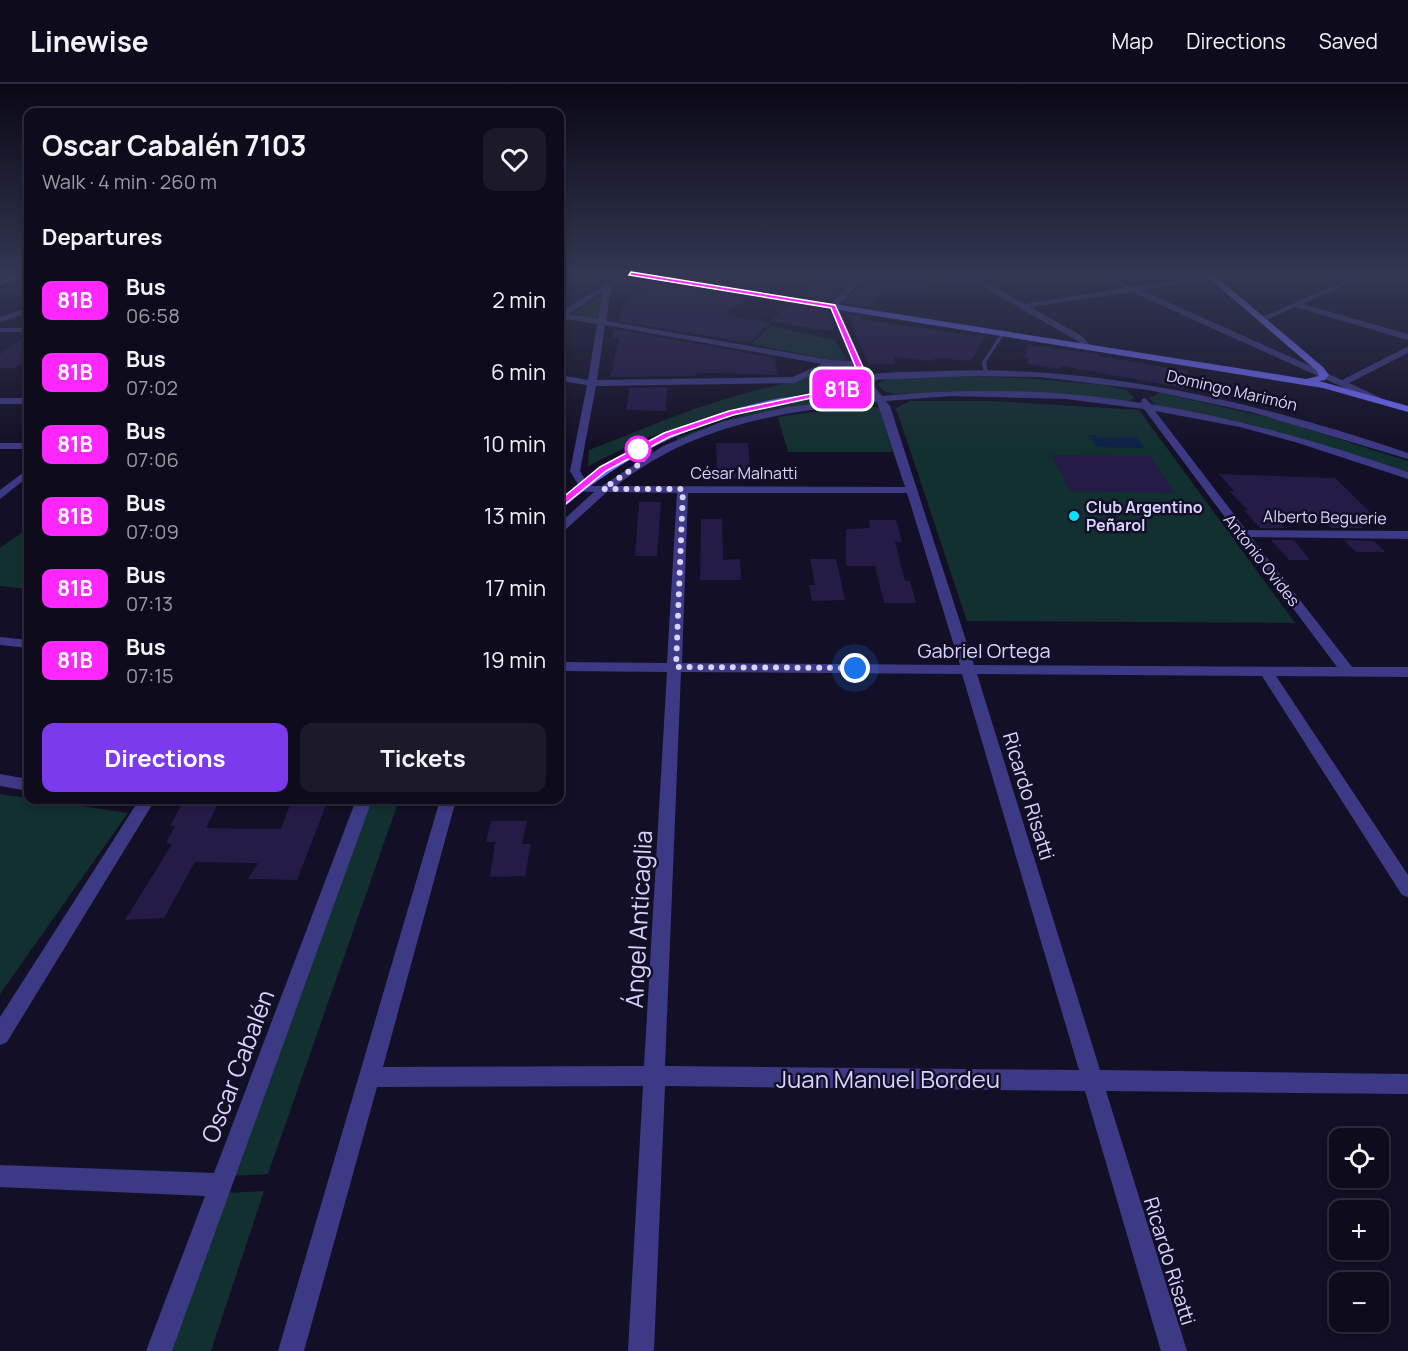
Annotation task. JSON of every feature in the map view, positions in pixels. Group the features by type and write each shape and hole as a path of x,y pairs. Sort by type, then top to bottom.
{"main road":[{"name":"Ricardo Risatti","path":"844,333 865,379"},
{"path":"1004,333 1304,382 1408,409"},
{"path":"1278,333 1320,369 1323,377 1304,382"},
{"path":"564,501 603,469 634,451 687,427 741,410 855,386 865,379"}],"street":[{"path":"580,487 575,471 599,333"},
{"path":"659,333 831,363 857,364"},
{"path":"1070,333 1087,346"},
{"path":"1227,333 1380,400"},
{"path":"1341,384 1408,350"},
{"path":"564,379 592,383 794,380 831,363"},
{"name":"Domingo Marimón","path":"865,379 986,373 1063,377 1142,386 1274,414 1408,456"},
{"name":"Ricardo Risatti","path":"865,379 885,406 968,669 1174,1351"},
{"name":"Antonio Ovides","path":"1142,386 1147,407 1348,671"},
{"path":"564,525 603,489 657,453 725,424 786,410 951,393 1068,398 1147,407 1268,433 1408,476"},
{"path":"0,401 24,401"},
{"path":"0,446 24,446"},
{"path":"0,496 24,475"},
{"name":"César Malnatti","path":"580,487 910,490"},
{"name":"Ángel Anticaglia","path":"641,1351 683,489"},
{"name":"Alberto Beguerie","path":"1241,532 1408,535"},
{"path":"0,641 24,644"},
{"name":"Gabriel Ortega","path":"564,667 1408,672"},
{"path":"1266,671 1408,890"},
{"path":"0,780 24,784"},
{"path":"0,1035 144,804"},
{"name":"Oscar Cabalén","path":"159,1351 362,804"},
{"path":"291,1351 447,804"},
{"name":"Juan Manuel Bordeu","path":"368,1077 655,1076 1408,1084"},
{"path":"0,1176 219,1185"}],"lane":[{"path":"986,373 984,362 1003,333"}],"green space":[{"path":"763,333 803,333 834,340 847,359 837,361 751,344"},
{"path":"834,369 855,373 855,379 643,439 588,466 589,450 649,426 725,399"},
{"path":"966,376 1103,385 1127,390 1134,398 1127,402 1089,398 895,394 883,391 878,384 894,378"},
{"path":"867,386 869,397 753,415 680,441 675,438 748,413"},
{"path":"1160,393 1276,419 1408,461 1408,472 1359,456 1156,405 1149,398"},
{"name":"Club Argentino Peñarol","path":"910,401 993,401 1139,410 1295,623 967,621 896,408"},
{"path":"863,405 879,408 893,452 788,452 778,417"},
{"path":"24,531 24,589 0,586 0,548"},
{"path":"0,794 24,798 24,804 67,804 128,813 0,994"},
{"path":"370,804 398,804 268,1174 230,1176"},
{"path":"264,1191 211,1351 167,1351 224,1193"}],"water":[{"path":"1086,435 1096,435 1098,438 1137,437 1145,448 1096,447 1091,437"}],"building":[{"path":"614,333 638,333 775,358 777,375 710,373 695,374 695,376 610,377 619,338 612,338"},
{"path":"690,333 760,333 749,343"},
{"path":"855,333 958,333 985,337 971,361 935,358 934,361 893,357 896,364 869,364"},
{"path":"24,337 24,362 15,368 0,368 0,354"},
{"path":"1027,345 1099,354 1098,356 1188,371 1185,388 1061,366 1060,369 1027,364 1029,359 1024,358"},
{"path":"667,387 666,411 626,410 630,388"},
{"path":"716,443 748,443 751,478 717,478"},
{"path":"1051,455 1150,456 1175,493 1070,491"},
{"path":"1219,474 1335,478 1380,522 1358,521 1363,528 1332,528 1328,524 1280,523 1284,528 1260,528 1244,510 1248,510 1229,491 1234,491"},
{"path":"639,502 661,502 657,556 635,556"},
{"path":"701,519 722,519 723,560 740,559 741,580 700,580"},
{"path":"869,520 896,520 902,542 895,542 905,581 910,581 916,603 884,603 875,566 846,566 846,529 870,528"},
{"path":"1271,540 1294,540 1310,560 1289,560"},
{"path":"1344,540 1374,541 1385,552 1355,552"},
{"path":"810,559 836,559 845,600 812,601 809,585 815,585"},
{"path":"182,804 218,804 206,828 281,829 290,804 326,804 297,880 248,879 258,863 195,862 164,918 125,920 172,844 166,843 175,826 170,826"},
{"path":"491,821 527,821 522,844 531,844 525,876 490,877 495,842 486,842"}],"bus line":[{"name":"81B","path":"564,501 603,469 666,435 731,413 781,400 861,384 865,381 844,333"}],"place":[{"name":"Club Argentino Peñarol","path":"1074,516"}],"route":[{"path":"638,449 644,461 603,489 683,489 676,667 855,668"}]}
